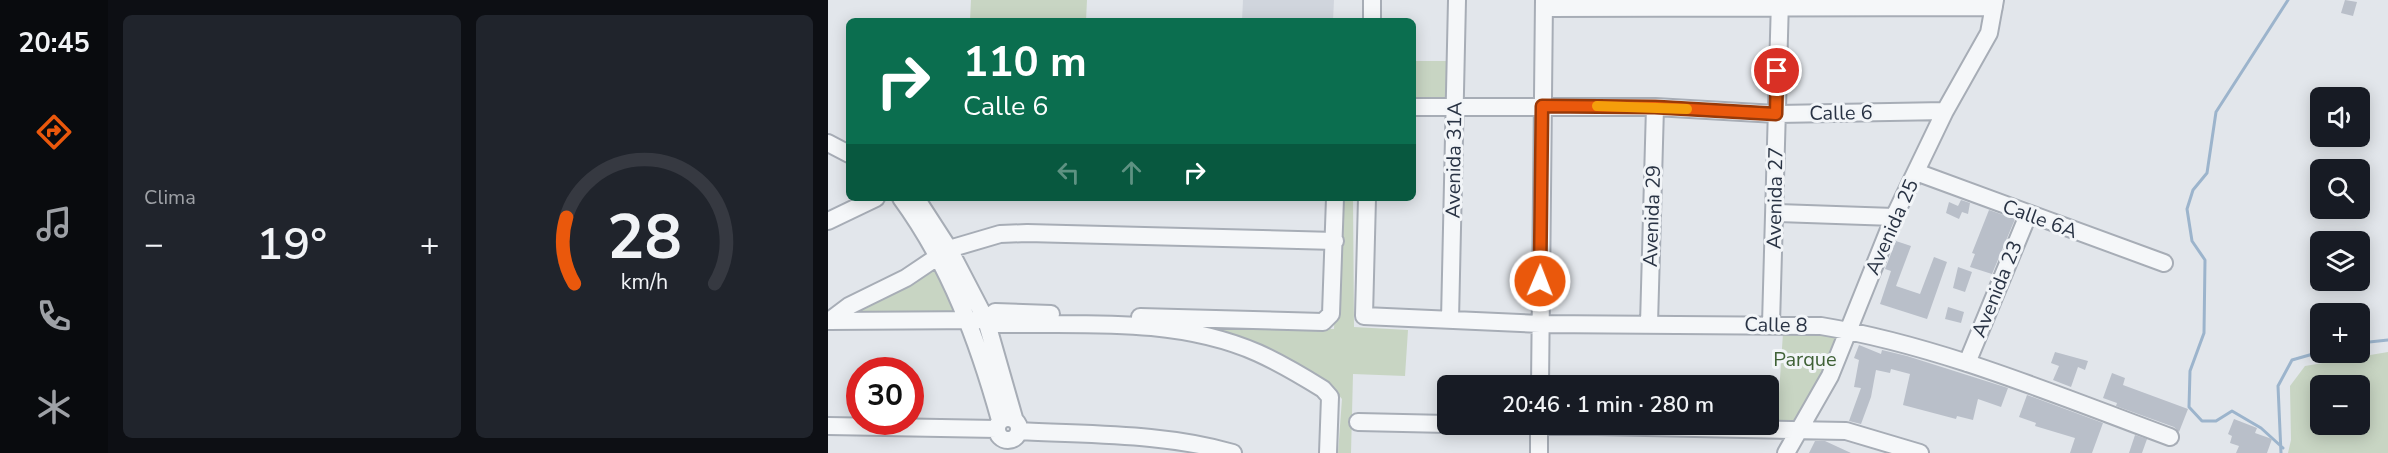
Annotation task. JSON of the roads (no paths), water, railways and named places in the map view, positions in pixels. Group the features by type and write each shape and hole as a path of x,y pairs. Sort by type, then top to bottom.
{"street":[{"path":"1372,0 1372,18"},
{"name":"Avenida 31A","path":"1450,320 1457,0"},
{"path":"1539,375 1544,4 1995,3"},
{"name":"Avenida 25","path":"1786,453 1830,376 1894,217 1945,111 1989,33 1995,3"},
{"name":"Avenida 27","path":"1772,324 1780,4"},
{"name":"Calle 6","path":"1416,107 1655,107 1776,114 1945,111"},
{"name":"Avenida 29","path":"1649,324 1655,107"},
{"path":"828,143 846,152"},
{"name":"Calle 6A","path":"1916,172 2164,263"},
{"path":"828,221 870,201"},
{"path":"903,201 944,253 1008,432 1019,453"},
{"path":"918,201 944,253 986,320 1008,432"},
{"path":"829,321 986,320 995,312 1143,321 1323,322 1331,314 1335,201"},
{"name":"Calle 8","path":"1367,201 1364,316 1540,324 1821,326 1847,330 1967,363 2170,437"},
{"path":"1775,213 1894,217"},
{"name":"Avenida 23","path":"1967,363 2028,215"},
{"path":"829,321 849,306 906,278 944,253 1000,234 1026,232 1335,241"},
{"path":"1143,321 1257,353 1323,389 1330,397 1328,453"},
{"path":"1358,422 1437,424"},
{"path":"828,426 1143,438 1205,445 1233,453"},
{"path":"1779,429 1846,431 1920,453"},
{"path":"1539,435 1539,453"}],"waterway":[{"path":"2283,448 2261,428 2232,411 2216,421 2202,421 2189,407 2190,371 2204,333 2205,260 2192,241 2187,209 2193,190 2207,173 2216,112 2288,0"},
{"path":"2370,342 2388,340"},
{"path":"2281,453 2278,386 2292,360 2310,355"}],"park label":[{"name":"Parque","path":"1805,359"}]}
